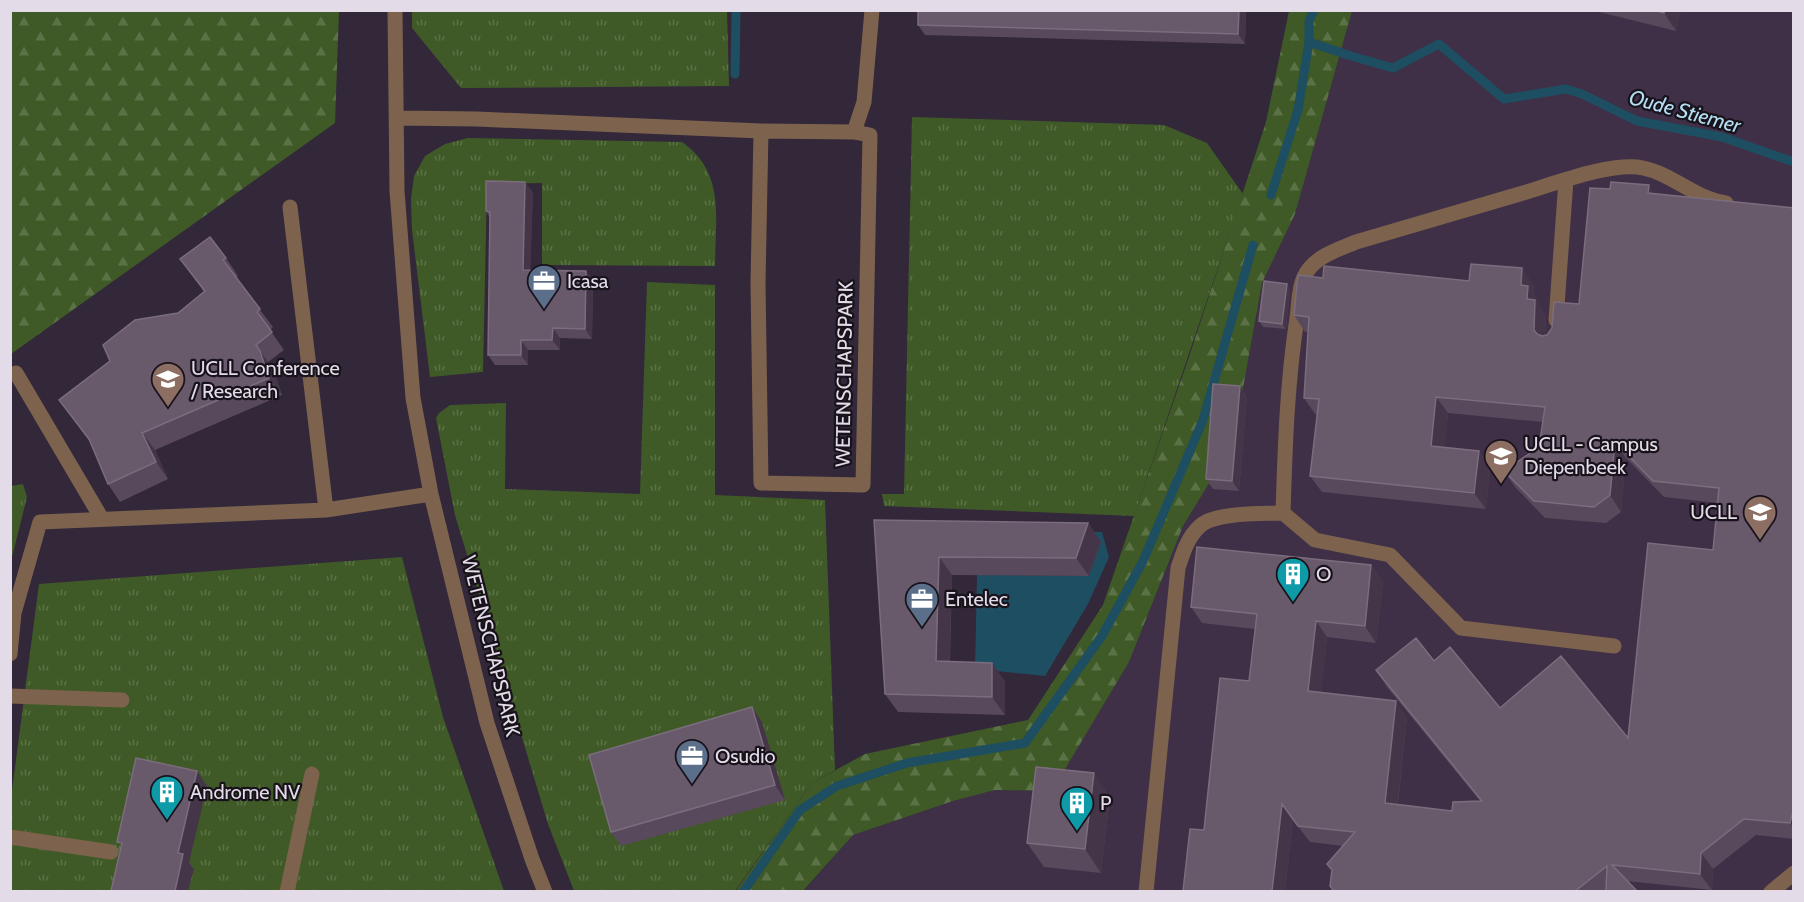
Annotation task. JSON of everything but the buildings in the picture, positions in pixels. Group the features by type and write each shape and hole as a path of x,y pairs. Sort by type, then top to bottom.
{"street":[{"name":"WETENSCHAPSPARK","path":"395,10 397,191 413,398 431,494 487,723 532,859 545,891"},
{"path":"397,118 477,119 761,131 854,132 864,102 872,10"},
{"name":"WETENSCHAPSPARK","path":"761,131 758,283 760,483 863,485 870,135 854,132"},
{"path":"1283,513 1293,344 1303,278 1313,264 1328,253 1356,242 1566,180 1617,168 1643,168 1710,201 1746,206"},
{"path":"1555,331 1566,180"},
{"path":"290,207 326,510"},
{"path":"16,374 102,519"},
{"path":"10,654 14,613 40,522 326,510 431,494"},
{"path":"1146,891 1178,568 1186,543 1201,524 1222,517 1283,513 1315,540 1390,555 1461,628 1614,646"},
{"path":"10,696 122,700"},
{"path":"287,891 312,774"},
{"path":"10,837 111,852"},
{"path":"1771,891 1794,873"}],"shaded area":[{"name":"UCLL - Campus Diepenbeek","path":"1352,11 1793,11 1793,891 803,892 853,835 953,801 995,790 1052,791 1129,662 1183,526 1233,444 1262,283 1295,214"}],"green space":[{"path":"11,10 339,11 335,123 11,354"},
{"path":"412,11 727,11 729,86 461,88 412,28"},
{"path":"1289,11 1352,11 1295,214 1262,283 1233,444 1183,526 1129,662 1052,791 995,790 953,801 853,835 803,891 735,892 812,783 865,754 1028,720 1103,605 1190,354 1266,122"},
{"path":"912,117 1164,125 1207,143 1243,194 1134,516 884,506 882,494 904,494"},
{"path":"468,138 682,142 696,154 712,182 716,214 715,266 542,265 542,183 487,184 483,372 430,377 412,230 411,199 414,176 425,156 445,144"},
{"path":"647,282 715,285 715,495 825,500 835,770 812,783 735,891 574,891 548,824 455,515 436,418 450,405 506,403 505,489 640,494"},
{"path":"23,484 27,497 11,561 11,486"},
{"path":"402,557 443,717 504,891 11,892 11,798 39,584"}],"water":[{"path":"979,531 1102,532 1109,557 1088,604 1045,676 975,669 977,575 1089,576"}],"waterway":[{"path":"735,74 736,10"},
{"name":"Oude Stiemer","path":"1314,10 1309,21 1309,42 1351,56 1393,68 1439,44 1504,99 1566,89 1582,94 1637,121 1722,137 1794,162"},
{"path":"1271,195 1298,110 1309,42"},
{"path":"743,892 800,810 837,786 907,763 1025,743 1102,636 1143,561 1203,420 1253,245"}],"place":[{"name":"Icasa","path":"544,310"},
{"name":"UCLL Conference / Research","path":"168,408"},
{"name":"UCLL - Campus Diepenbeek","path":"1501,485"},
{"name":"UCLL","path":"1760,541"},
{"name":"O","path":"1293,603"},
{"name":"Entelec","path":"922,628"},
{"name":"Osudio","path":"692,785"},
{"name":"Androme NV","path":"167,821"},
{"name":"P","path":"1077,832"}]}
